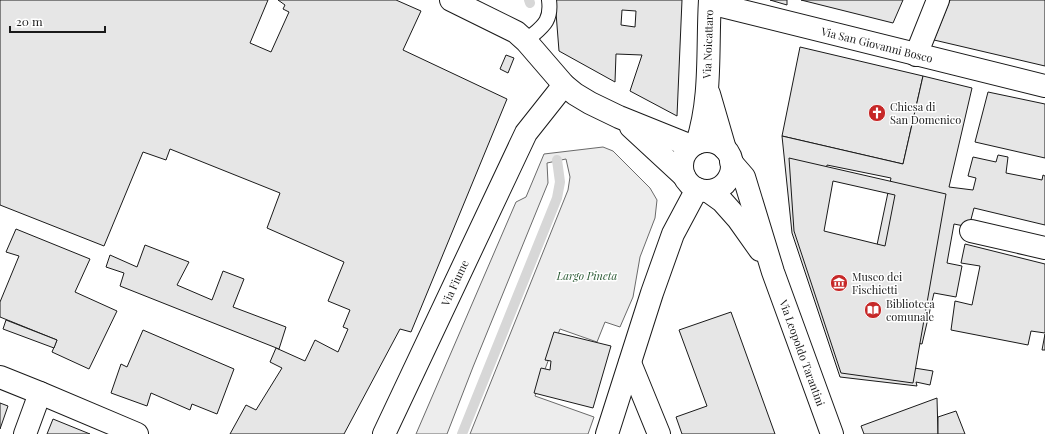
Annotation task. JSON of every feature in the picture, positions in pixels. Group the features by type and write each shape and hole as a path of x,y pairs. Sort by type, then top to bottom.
{"street":[{"path":"451,0 475,5 516,32 526,41 564,85 590,103 619,117 694,144"},
{"path":"916,54 938,0"},
{"name":"Via San Giovanni Bosco","path":"710,2 1045,86"},
{"name":"Via Noicattaro","path":"694,144 703,123 707,88 710,2"},
{"name":"Via Fiume","path":"384,434 526,133 564,85"},
{"name":"Via Noicattaro","path":"707,88 728,156"},
{"name":"Via Leopoldo Tarantini","path":"619,117 696,185 722,201 738,219 773,272"},
{"path":"706,141 715,142 728,156 732,168 731,174 727,182 718,188 696,185 682,167 686,152 694,144 706,141"},
{"name":"Via Leopoldo Tarantini","path":"728,156 744,177 773,272 832,434"},
{"path":"607,434 673,234 696,185"},
{"path":"970,231 1045,248"},
{"path":"630,363 659,434"},
{"path":"0,377 137,434"},
{"path":"25,434 40,393"}],"lane":[{"path":"526,41 546,23 550,11 549,0"}],"green space":[{"name":"Largo Pineta","path":"603,147 613,151 650,188 657,200 655,218 640,257 633,297 620,327 605,322 597,342 560,329 535,396 594,417 588,434 470,434 568,190 570,177 566,159 547,163 548,183 447,434 416,434 516,202 526,197 544,154"}],"building":[{"path":"0,0 268,0 250,43 271,52 289,12 283,9 285,5 278,0 396,0 421,11 403,50 507,99 411,332 400,329 344,434 230,434 246,405 256,410 282,368 270,362 276,348 305,361 315,340 338,352 348,329 343,327 350,310 328,301 344,262 267,228 280,193 170,149 166,160 143,152 104,246 0,205"},
{"path":"555,0 682,0 677,116 630,91 642,55 616,54 615,82 559,51","holes":["622,10 636,11 635,27 621,25"]},
{"path":"770,0 787,0 787,5"},
{"path":"801,0 903,0 893,23"},
{"path":"950,0 1045,0 1045,66 934,40"},
{"path":"800,47 923,76 903,164 782,136"},
{"path":"506,55 514,58 508,73 500,69"},
{"path":"923,76 972,88 949,187 973,190 976,178 968,176 973,157 996,162 998,155 1008,157 1006,173 1042,180 1043,175 1045,176 1045,225 974,208 969,227 954,224 947,263 962,266 956,297 934,293 922,344 912,342 908,367 933,371 930,385 916,382 917,386 840,377 792,233 782,136 903,164","holes":["827,165 891,178 877,245 815,232"]},
{"path":"988,92 1045,104 1045,158 975,142"},
{"name":"Biblioteca comunale","path":"789,158 946,194 913,383 841,373 794,231","holes":["833,181 895,195 885,246 824,231"]},
{"path":"16,229 90,259 75,292 117,311 89,369 52,352 57,340 0,317 0,302 19,256 6,252"},
{"path":"965,244 1045,264 1045,333 1031,331 1028,345 951,330 955,301 972,305 980,266 961,263"},
{"path":"145,245 189,262 177,285 212,300 223,271 244,279 233,307 286,327 279,349 120,286 124,273 106,267 110,255 137,267"},
{"path":"731,312 775,434 682,434 676,417 707,406 679,330"},
{"path":"6,320 57,340 54,348 3,329"},
{"path":"143,330 234,369 217,414 192,404 190,410 151,393 147,406 111,393 121,364 127,367"},
{"path":"554,332 611,346 593,408 534,393 541,368 550,370 551,361 545,360"},
{"path":"1045,334 1045,350 1042,350"},
{"path":"937,398 938,434 864,434 861,426"},
{"path":"0,403 8,406 0,429"},
{"path":"956,411 965,434 938,434 938,417"},
{"path":"53,419 90,434 47,434"}],"waterway":[{"path":"462,434 557,198 560,182 557,160"}],"place":[{"name":"Chiesa di San Domenico","path":"877,113"},
{"name":"Museo dei Fischietti","path":"839,283"},
{"name":"Biblioteca comunale","path":"873,310"}]}
